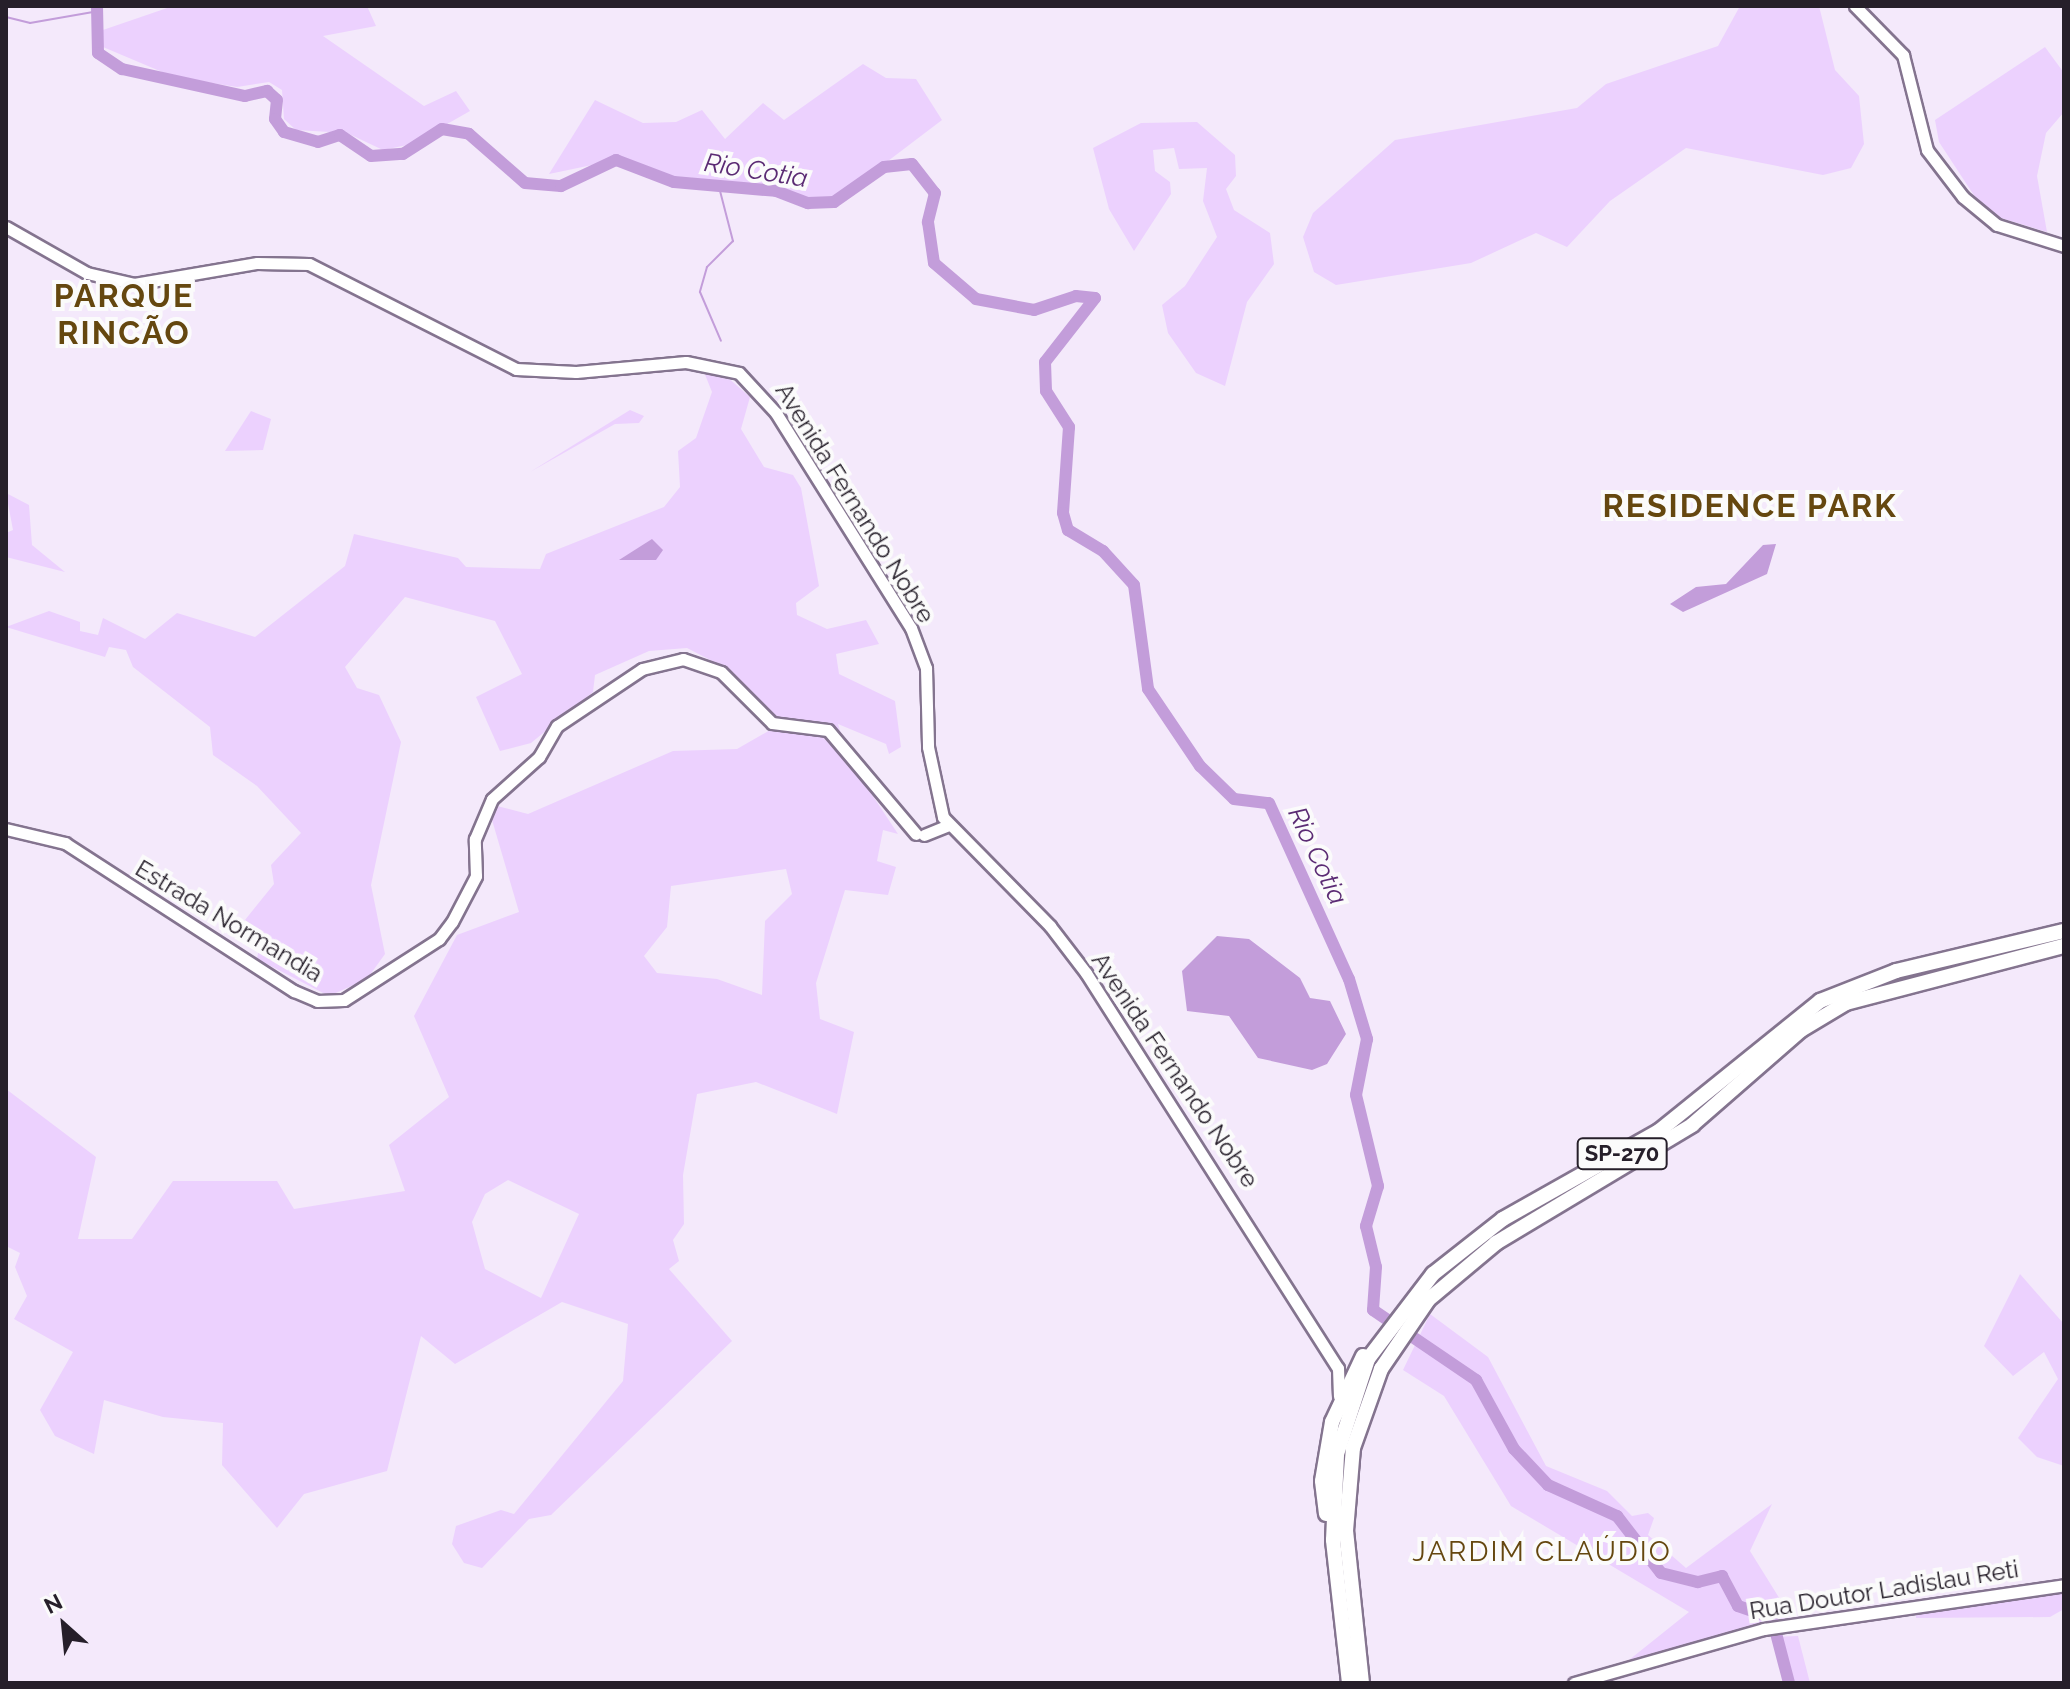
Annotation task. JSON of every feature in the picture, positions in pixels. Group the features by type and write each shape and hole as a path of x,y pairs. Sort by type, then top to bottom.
{"highway":[{"name":"SP-270","path":"1349,1683 1333,1540 1342,1432 1380,1339 1397,1314 1469,1242 1642,1143 1810,1006 1896,971 2064,931"},
{"name":"SP-270","path":"1362,1683 1345,1504 1360,1423 1395,1346 1412,1320 1475,1257 1692,1125 1824,1016 1894,986 2064,946"},
{"path":"1333,1540 1322,1481 1339,1396 1358,1361 1380,1339"}],"street":[{"path":"1855,6 1903,55 1927,150 1963,197 1997,225 2064,246"},
{"name":"Avenida Fernando Nobre","path":"6,227 87,273 134,284 257,263 309,264 516,369 576,372 686,362 739,373 776,413 911,628 926,668 928,747 946,821 1050,926 1086,973 1330,1357 1339,1396"},
{"name":"Estrada Normandia","path":"6,829 65,843 294,991 317,1001 344,1000 439,939 452,922 476,876 475,839 492,799 539,757 557,726 642,669 683,659 721,672 772,723 828,730 920,833 946,821"},
{"path":"1330,1357 1358,1361"},
{"name":"Rua Doutor Ladislau Reti","path":"1574,1683 1769,1628 2064,1585"}],"shaded area":[{"path":"173,6 367,6 376,26 323,36 424,106 456,91 470,111 412,144 383,150 347,133 296,130 284,119 282,90 269,82 237,87 174,77 103,47 100,31"},
{"path":"1740,6 1819,6 1835,70 1859,96 1864,144 1851,168 1823,175 1686,148 1610,201 1567,247 1536,233 1471,263 1336,285 1314,272 1303,237 1313,213 1395,140 1577,108 1606,84 1718,46"},
{"path":"2045,47 2064,73 2064,112 2046,133 2037,176 2047,232 1997,217 1977,200 1939,142 1935,120"},
{"path":"863,64 886,78 916,79 942,120 834,202 674,182 616,160 549,174 595,100 643,123 676,122 702,110 725,139 763,103 784,120"},
{"path":"1197,122 1235,155 1236,176 1226,189 1234,210 1270,233 1274,264 1247,302 1225,386 1196,373 1168,333 1162,305 1185,286 1217,237 1203,201 1207,168 1179,169 1174,148 1153,150 1155,171 1170,182 1171,194 1134,251 1109,209 1093,148 1141,123"},
{"path":"704,372 727,377 750,397 741,429 764,467 793,475 801,488 819,586 796,603 797,615 827,629 866,620 879,644 836,654 839,674 895,701 901,747 889,754 886,744 838,724 849,760 898,834 883,830 877,861 896,867 888,895 845,890 816,983 820,1019 854,1032 837,1114 756,1082 697,1094 683,1175 684,1224 673,1240 679,1261 669,1269 732,1341 551,1515 529,1519 482,1568 464,1563 452,1544 456,1526 501,1510 514,1514 623,1381 628,1324 562,1302 455,1364 421,1336 387,1471 304,1494 277,1528 222,1465 223,1423 163,1417 104,1400 94,1454 55,1436 40,1410 73,1352 14,1319 27,1296 15,1267 20,1253 6,1246 6,1089 96,1157 78,1239 132,1239 173,1181 277,1181 294,1209 405,1191 389,1145 449,1097 414,1016 457,935 519,912 492,820 497,806 528,814 673,751 737,749 772,729 724,667 687,648 649,651 595,675 593,692 531,743 500,751 476,697 522,674 495,621 405,597 345,667 357,688 379,695 401,742 371,885 385,954 367,979 329,996 257,959 262,932 245,920 274,884 271,865 301,833 257,786 213,755 210,727 133,667 126,650 109,647 105,657 6,627 49,611 80,622 80,631 98,635 103,618 145,639 177,613 255,637 345,566 354,534 458,558 466,567 540,569 546,554 664,507 680,487 678,451 696,438 712,392","holes":["786,869 792,894 765,921 762,995 717,979 657,973 644,956 667,927 671,886","508,1180 579,1214 541,1298 485,1269 472,1222 485,1194"]},
{"path":"630,410 644,416 639,423 615,424 530,472"},
{"path":"251,411 271,419 263,450 225,451"},
{"path":"6,493 29,505 32,545 65,572 6,557 6,533 13,530"},
{"path":"652,539 663,550 656,560 619,560"},
{"path":"1776,544 1767,574 1683,612 1670,604 1696,587 1726,584 1763,545"},
{"path":"1217,936 1249,939 1300,978 1310,998 1330,1001 1346,1034 1327,1064 1312,1070 1258,1058 1229,1016 1187,1011 1182,971"},
{"path":"2020,1274 2064,1324 2064,1466 2037,1457 2018,1438 2058,1379 2044,1352 2013,1376 1984,1346"},
{"path":"1430,1314 1488,1357 1546,1466 1607,1491 1632,1516 1648,1513 1654,1518 1648,1535 1686,1568 1772,1504 1750,1551 1791,1617 1629,1660 1689,1612 1511,1506 1444,1396 1403,1370"},
{"path":"2064,1590 2064,1609 2050,1617 1916,1618 1916,1611"},
{"path":"1798,1636 1810,1683 1783,1683 1775,1637"}],"waterway":[{"name":"Rio Cotia","path":"97,6 98,53 122,69 245,96 267,91 277,100 275,119 284,132 318,142 340,135 371,156 403,154 442,129 469,134 525,183 561,186 616,160 674,182 776,191 808,203 834,202 884,167 912,164 935,193 928,222 934,263 976,299 1034,310 1076,296 1095,298 1045,362 1046,391 1069,427 1063,513 1068,530 1103,551 1134,585 1148,689 1200,766 1234,799 1269,803 1349,979 1367,1039 1356,1095 1378,1186 1366,1226 1376,1267 1373,1310 1476,1380 1514,1449 1548,1485 1617,1516 1661,1573 1698,1582 1722,1576 1738,1606 1772,1618 1789,1683"},
{"path":"6,17 30,23 93,12"},
{"path":"719,187 733,241 707,267 700,292 721,341"}],"district":[{"name":"PARQUE RINCÃO","path":"124,316"},
{"name":"RESIDENCE PARK","path":"1750,506"},
{"name":"JARDIM CLAÚDIO","path":"1542,1552"}]}
